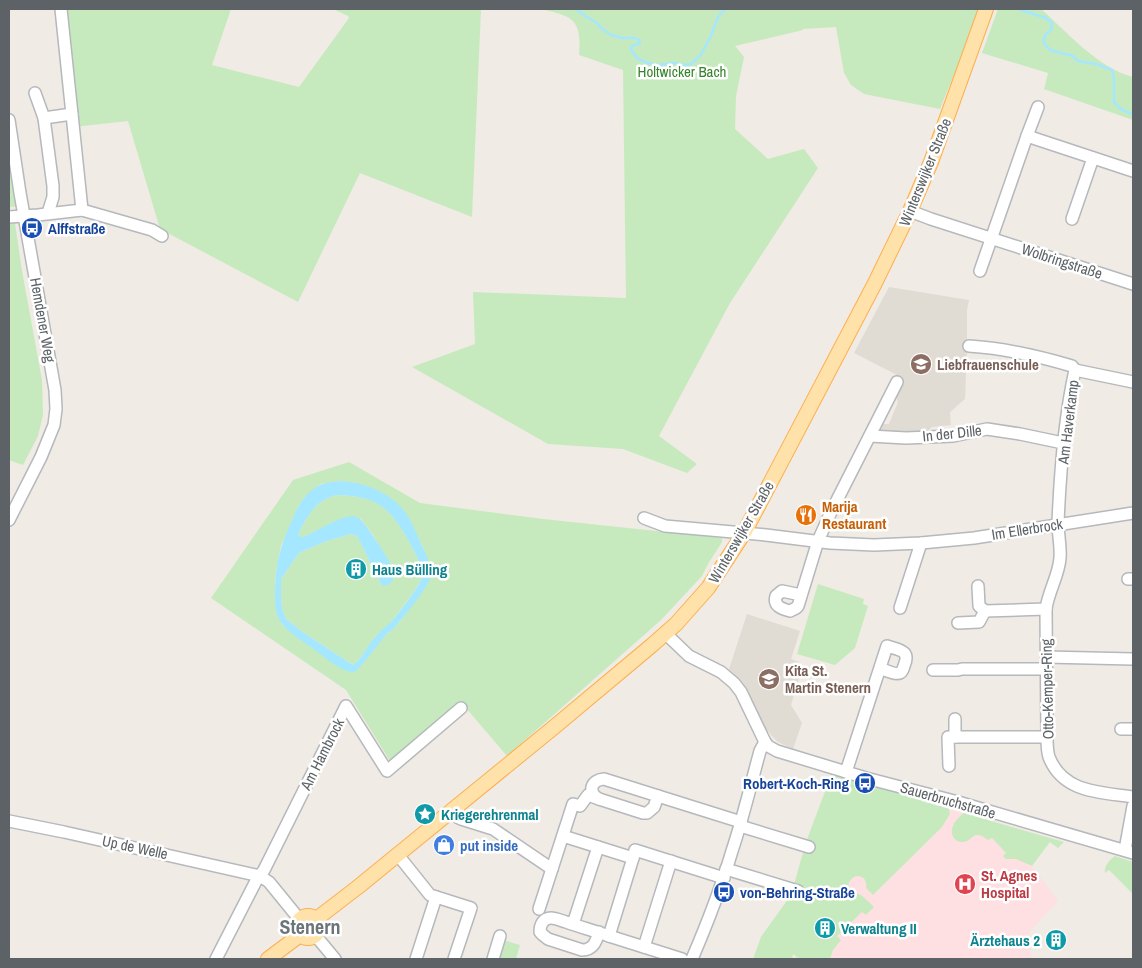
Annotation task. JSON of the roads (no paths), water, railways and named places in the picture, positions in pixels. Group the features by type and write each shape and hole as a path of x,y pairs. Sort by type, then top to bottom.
{"main road":[{"name":"Winterswijker Straße","path":"316,920 553,728 665,634 708,588 744,533 875,283 931,162 986,9"},
{"path":"309,917 316,920 318,928 315,935 308,938 300,935 297,927 300,920 309,917"},
{"path":"268,959 300,935"}],"street":[{"path":"61,9 82,210"},
{"path":"35,93 44,118 53,186 53,197 48,213"},
{"path":"980,271 1038,107"},
{"path":"44,118 72,114"},
{"name":"Hemdener Weg","path":"9,120 55,390 56,409 54,425 41,457 9,518"},
{"path":"1027,136 1133,170"},
{"path":"1072,219 1093,158"},
{"path":"9,217 82,210 152,230 162,236"},
{"name":"Wolbringstraße","path":"910,210 931,219 1133,284"},
{"name":"Am Haverkamp","path":"969,346 993,347 1029,354 1072,366 1075,370 1063,444 1058,524"},
{"path":"1075,370 1133,382"},
{"path":"801,595 818,541 831,512 897,382"},
{"name":"In der Dille","path":"870,436 906,438 954,436 987,429 1063,444"},
{"name":"Im Ellerbrock","path":"644,518 665,526 874,545 974,538 1133,513"},
{"name":"Otto-Kemper-Ring","path":"1058,524 1060,558 1046,609 1048,755 1055,769 1066,780 1081,789 1133,797"},
{"path":"900,608 921,543"},
{"path":"978,586 979,606 985,611 1046,609"},
{"path":"958,623 980,622 985,611"},
{"path":"665,634 689,656 721,672 734,683 741,692 765,742 760,751 725,873 692,959"},
{"path":"932,670 1133,659"},
{"path":"846,772 880,668"},
{"name":"Am Hambrock","path":"260,876 346,706 387,770 461,708"},
{"path":"955,719 955,738"},
{"path":"1121,729 1133,729"},
{"path":"948,766 948,738 1047,737"},
{"name":"Sauerbruchstraße","path":"765,742 777,751 846,772 1129,851"},
{"path":"599,799 594,796 592,786 598,780 604,779 809,847"},
{"path":"540,909 573,804 580,806 588,795 647,813 654,807 658,796"},
{"path":"1129,851 1133,806"},
{"path":"455,816 493,829 552,870"},
{"name":"Up de Welle","path":"9,821 260,876"},
{"path":"562,836 633,858"},
{"path":"573,924 598,847"},
{"path":"682,959 644,947 604,934 573,924 552,918 544,920 542,923 540,932 548,939 582,950 588,950 604,934 635,850 671,861 798,891"},
{"path":"402,860 430,895 471,908 454,959"},
{"path":"644,947 671,861"},
{"path":"216,959 260,876 269,882 300,920"},
{"path":"416,959 436,897"},
{"path":"315,935 335,959"},
{"path":"493,959 500,936"}],"water":[{"path":"340,481 370,487 388,496 396,503 411,521 428,558 431,571 428,584 420,596 355,672 350,672 336,666 295,636 280,621 275,606 275,582 278,563 285,536 296,510 303,499 315,488 329,482","holes":["337,495 352,496 376,503 392,516 413,549 423,571 422,578 399,613 353,665 286,619 282,608 281,596 281,579 299,553 324,542 350,534 357,536 382,586 392,582 394,574 392,567 384,552 359,518 353,516 341,519 303,537 298,534 309,514 321,502"]}],"waterway":[{"name":"Holtwicker Bach","path":"576,9 611,35 639,40 640,43 632,46 631,50 638,59 657,65 691,64 700,56 710,38 718,17 725,9"},
{"name":"Holtwicker Bach","path":"1018,9 1046,18 1052,23 1051,30 1046,34 1043,42 1050,50 1073,56 1078,61 1096,64 1112,70 1114,102 1122,110 1133,114"}],"place":[{"name":"Alffstraße","path":"32,228"},
{"name":"Liebfrauenschule","path":"921,364"},
{"name":"Marija Restaurant","path":"806,515"},
{"name":"Haus Bülling","path":"356,569"},
{"name":"Kita St. Martin Stenern","path":"769,679"},
{"name":"Robert-Koch-Ring","path":"865,783"},
{"name":"Kriegerehrenmal","path":"425,814"},
{"name":"put inside","path":"444,845"},
{"name":"St. Agnes Hospital","path":"965,884"},
{"name":"von-Behring-Straße","path":"724,892"},
{"name":"Verwaltung II","path":"825,928"},
{"name":"Ärztehaus 2","path":"1056,940"}],"district":[{"name":"Stenern","path":"310,926"}]}
